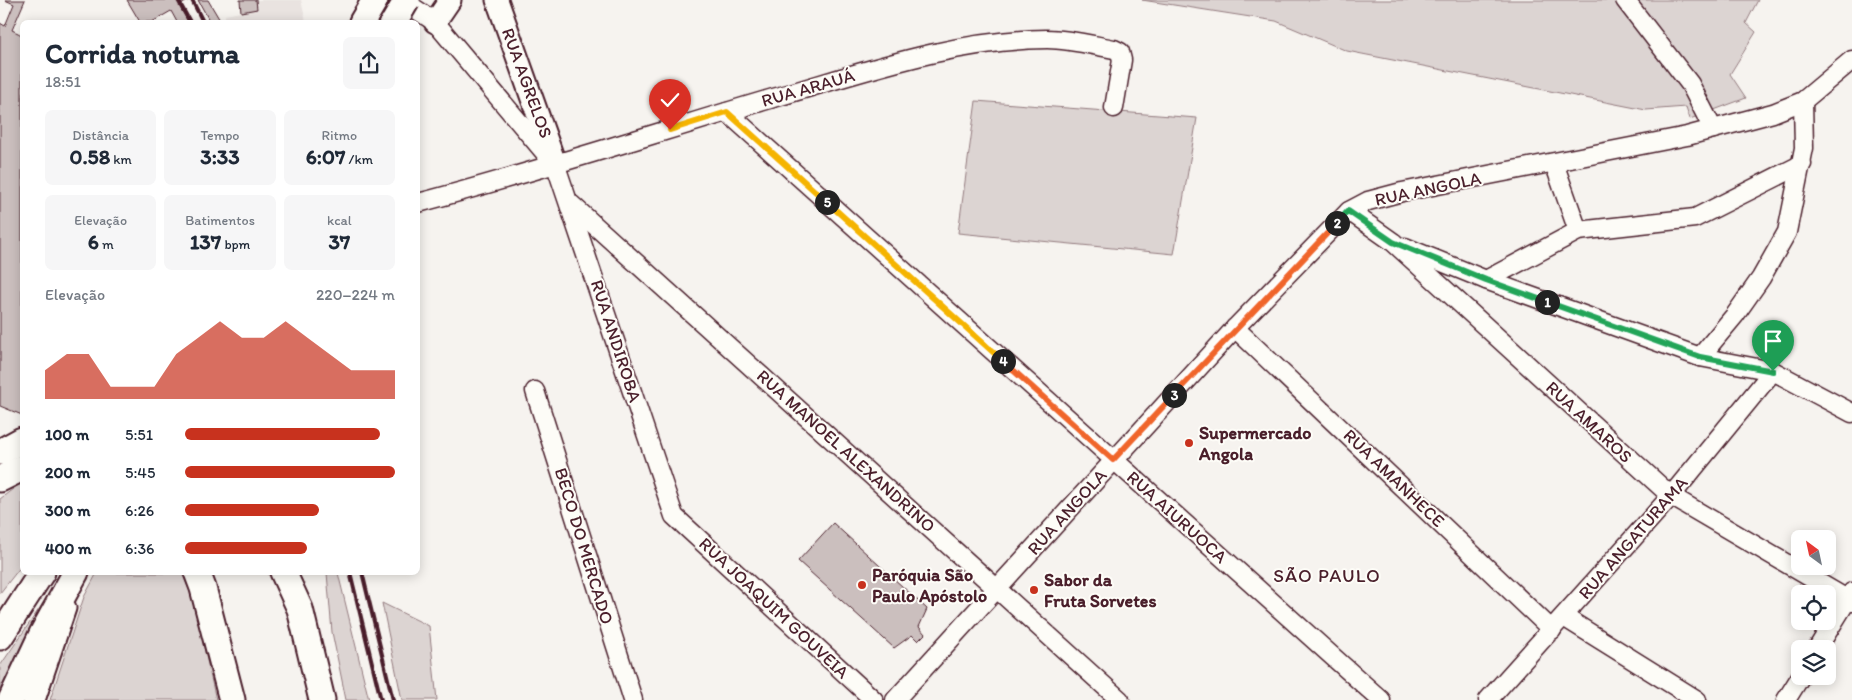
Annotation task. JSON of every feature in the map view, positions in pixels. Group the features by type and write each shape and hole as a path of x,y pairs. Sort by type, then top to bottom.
{"highway":[{"path":"363,20 375,0"},
{"path":"395,20 407,0"},
{"path":"0,452 20,441"},
{"path":"0,480 20,469"},
{"path":"11,700 42,634 74,575"},
{"path":"198,575 232,700"},
{"path":"284,575 300,609 317,672 322,700"},
{"path":"0,637 41,576"}],"main road":[{"path":"435,22 450,0"},
{"name":"RUA AGRELOS","path":"497,0 556,166"},
{"path":"34,700 75,575"},
{"path":"0,618 41,576"}],"street":[{"path":"402,0 435,22 556,166"},
{"path":"1625,0 1690,84 1714,129"},
{"name":"RUA ARAUÁ","path":"420,202 556,166 727,112 932,52 978,43 1049,39 1114,48 1120,52 1122,60 1114,108"},
{"name":"RUA ANGOLA","path":"895,700 1235,328 1348,211 1368,201 1402,192 1554,163 1714,129 1773,113 1803,101 1852,60"},
{"path":"1700,357 1745,300 1787,232 1804,148 1803,101"},
{"name":"RUA AIURUOCA","path":"727,112 1382,700"},
{"path":"1554,163 1578,231"},
{"path":"1486,280 1578,231 1695,218 1802,164"},
{"name":"RUA ANDIROBA","path":"556,166 571,204 674,516"},
{"name":"RUA MANOEL ALEXANDRINO","path":"571,204 1120,700"},
{"name":"RUA AMAROS","path":"1348,211 1393,242 1671,496 1850,598"},
{"path":"1393,242 1486,280 1700,357 1773,371 1852,413"},
{"name":"RUA AMANHECE","path":"1235,328 1558,624 1697,700"},
{"name":"RUA ANGATURAMA","path":"1488,700 1671,496 1773,371"},
{"name":"BECO DO MERCADO","path":"535,391 633,700"},
{"name":"RUA JOAQUIM GOUVEIA","path":"674,516 874,700"},
{"path":"1823,640 1850,598"},
{"path":"1786,700 1795,685"}],"shaded area":[{"path":"256,0 301,0 306,20 226,20 225,15 256,9"},
{"path":"1142,0 1758,0 1746,23 1756,32 1730,74 1746,98 1690,119 1686,107 1646,110 1347,51 1276,21"},
{"path":"976,101 1197,118 1174,254 958,233"},
{"path":"20,484 20,568 0,593 0,499"},
{"path":"96,575 183,575 193,599 216,700 50,700 84,597"},
{"path":"327,575 338,575 369,700 346,700 332,632"},
{"path":"59,580 0,698 0,666"},
{"path":"382,603 429,626 437,700 402,700"}],"building":[{"path":"5,0 25,0 12,30 20,34 20,414 0,406 0,23 5,26 14,4"},
{"path":"127,0 189,0 179,6 187,20 176,20 171,11 155,20 139,20"},
{"path":"198,0 208,0 220,20 209,20"},
{"path":"240,0 256,0 257,9 241,12"},
{"name":"Paróquia São Paulo Apóstolo","path":"833,523 927,609 919,627 925,634 918,641 912,635 894,648 798,561"}],"railway":[{"path":"178,0 189,20"},
{"path":"192,0 202,20"},
{"path":"351,575 381,700"},
{"path":"363,575 393,700"}],"place":[{"name":"Supermercado Angola","path":"1189,443"},
{"name":"Paróquia São Paulo Apóstolo","path":"862,585"},
{"name":"Sabor da Fruta Sorvetes","path":"1034,590"}],"district":[{"name":"SÃO PAULO","path":"1327,575"}],"route":[{"path":"670,130 727,112 1113,460 1235,328 1348,211 1393,242 1486,280 1700,357 1773,371"}]}
